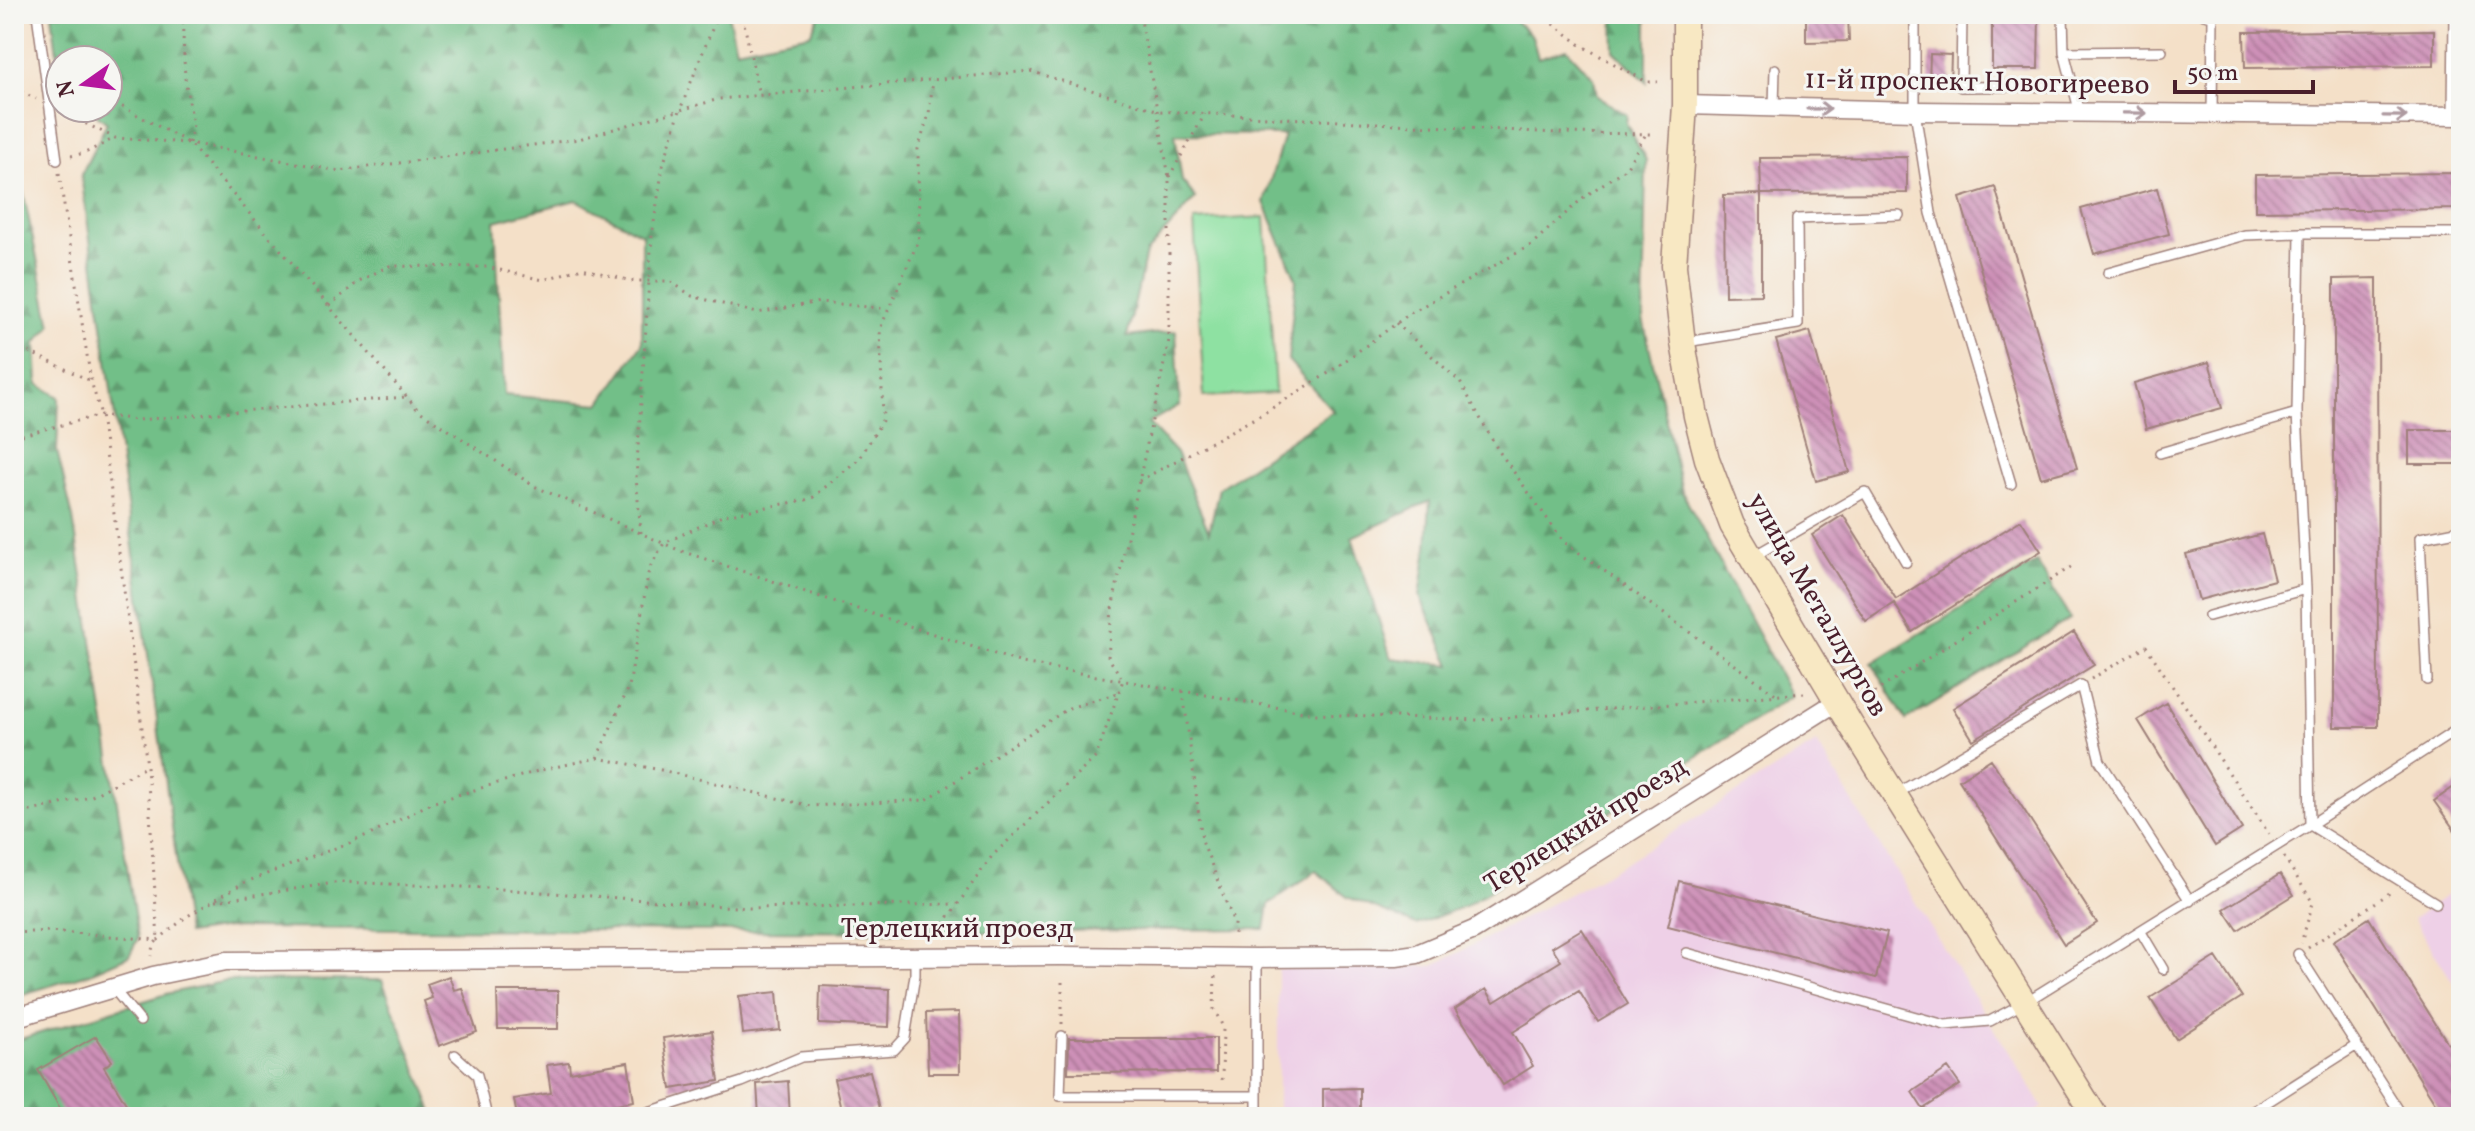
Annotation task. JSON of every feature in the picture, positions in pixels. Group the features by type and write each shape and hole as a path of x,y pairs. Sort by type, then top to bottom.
{"street":[{"name":"улица Металлургов","path":"1685,14 1685,105 1674,266 1683,343 1707,459 1732,525 2089,1111"},
{"name":"11-й проспект Новогиреево","path":"1685,105 1915,111 2457,116"},
{"name":"Терлецкий проезд","path":"14,1018 153,976 226,961 1062,956 1257,958 1396,957 1417,954 1474,930 1838,701"}],"lane":[{"path":"37,14 44,64"},
{"path":"1915,14 1915,111 1931,213 2011,484"},
{"path":"1962,14 1961,87 2073,86"},
{"path":"2063,14 2064,52 2080,113"},
{"path":"2204,14 2213,16 2212,114"},
{"path":"2454,14 2457,116"},
{"path":"2064,52 2162,51"},
{"path":"1774,107 1775,69"},
{"path":"52,124 57,160"},
{"path":"1683,343 1798,324 1797,219 1899,215"},
{"path":"2300,233 2297,413 2306,589 2310,825"},
{"path":"2108,273 2245,235 2461,233"},
{"path":"2160,453 2297,413"},
{"path":"1752,557 1865,492 1906,562"},
{"path":"2427,680 2420,538 2461,530"},
{"path":"2209,616 2306,589"},
{"path":"1895,795 2081,685 2100,761 2190,901"},
{"path":"1687,953 1945,1025 1990,1021 2141,932 2461,727"},
{"path":"2310,825 2436,903"},
{"path":"2141,932 2163,969"},
{"path":"2298,954 2403,1117"},
{"path":"633,1117 742,1082 801,1057 894,1050 905,1038 915,957"},
{"path":"1257,958 1257,1117"},
{"path":"113,988 140,1021"},
{"path":"1062,1036 1060,1096 1257,1096"},
{"path":"2244,1117 2357,1045"},
{"path":"455,1055 477,1075 487,1117"}],"path":[{"path":"182,14 185,78 193,125 189,143"},
{"path":"641,533 636,478 652,235 663,166 680,110 718,14"},
{"path":"733,14 744,23 759,95"},
{"path":"1123,680 1108,657 1112,609 1169,340 1169,177 1140,14"},
{"path":"1541,14 1582,46 1647,82 1658,82"},
{"path":"87,124 115,138 189,143 339,171 579,139 719,99 1030,71 1159,111 1557,133 1655,134"},
{"path":"597,758 629,687 649,569 664,543 724,515 811,499 860,458 883,419 880,329 919,239 918,149 929,114 933,80"},
{"path":"14,88 44,103"},
{"path":"124,108 189,143 418,410 534,486 664,543 1022,663 1315,714 1478,720 1804,693"},
{"path":"1169,177 1206,113"},
{"path":"1139,481 1290,397 1412,312 1531,245 1584,197 1626,168 1646,134"},
{"path":"115,138 85,153 57,160 91,381 101,415 147,766 158,940"},
{"path":"329,306 359,281 389,266 487,267 543,280 582,268 631,281 670,281 692,296 757,313 820,302 888,309"},
{"path":"1396,323 1460,382 1498,450 1564,542 1777,695"},
{"path":"14,345 91,381"},
{"path":"14,437 101,415 137,420 406,397"},
{"path":"1867,697 2071,567"},
{"path":"2081,685 2146,646 2313,903 2298,954"},
{"path":"938,957 938,932 992,856 1096,757 1123,680"},
{"path":"1183,691 1202,840 1234,923 1231,942"},
{"path":"150,964 153,945 158,940 186,917 243,883 370,835 431,803 541,770 597,758 810,806 926,800 1069,708 1118,693"},
{"path":"14,815 90,797 147,766"},
{"path":"211,902 341,882 488,888 749,908 957,904"},
{"path":"2298,954 2405,883"},
{"path":"14,933 49,931 158,940"},
{"path":"1062,956 1062,1036"},
{"path":"1216,972 1214,1009 1223,1027 1222,1096"}],"shaded area":[{"path":"1816,743 2043,1107 2029,1117 1278,1117 1278,969 1433,966 1605,875"},
{"path":"2461,885 2461,995 2413,919"}],"green space":[{"path":"52,14 728,14 736,49 810,34 820,14 1508,14 1532,36 1538,58 1567,49 1594,78 1597,96 1627,115 1626,123 1646,160 1643,319 1682,492 1791,696 1467,905 1416,925 1347,897 1316,871 1269,904 1265,929 938,932 227,928 187,934 81,175 106,124 124,124 124,44 56,44","holes":["1175,134 1284,135 1264,202 1296,279 1288,360 1333,411 1219,488 1209,532 1176,453 1148,423 1180,405 1176,331 1127,337 1146,253 1196,198 1182,181","576,200 642,234 642,344 600,404 504,395 495,221","1430,501 1420,596 1451,665 1391,658 1352,537"]},
{"path":"1187,14 1273,14 1271,30 1187,18"},
{"path":"1613,14 1647,14 1647,82 1614,51"},
{"path":"14,132 19,172 51,326 36,343 38,384 59,397 57,451 73,518 138,938 129,956 88,974 14,997"},
{"path":"1265,217 1275,393 1204,397 1194,221"},
{"path":"2037,562 2070,619 1906,720 1872,663"},
{"path":"382,980 435,1117 14,1117 14,1041 170,993 227,981"}],"building":[{"path":"1806,14 1848,14 1849,41 1806,42"},
{"path":"1992,14 2039,14 2038,69 1992,69"},
{"path":"2434,30 2434,66 2245,68 2244,32"},
{"path":"1930,54 1951,55 1950,85 1929,84"},
{"path":"1907,157 1907,193 1761,194 1760,158"},
{"path":"2461,173 2461,209 2255,211 2255,175"},
{"path":"1995,187 2077,468 2041,478 1960,198"},
{"path":"2157,188 2169,234 2094,254 2081,209"},
{"path":"1761,194 1761,295 1725,296 1724,195"},
{"path":"2377,278 2378,727 2334,727 2334,279"},
{"path":"1810,331 1849,472 1816,481 1776,340"},
{"path":"2209,362 2222,408 2146,429 2134,383"},
{"path":"2409,430 2461,430 2461,464 2409,464"},
{"path":"1843,515 1896,599 2021,520 2041,551 1912,632 1894,603 1866,621 1812,535"},
{"path":"2262,534 2274,580 2199,600 2186,554"},
{"path":"2074,632 2094,665 1973,740 1953,708"},
{"path":"2166,703 2242,829 2215,846 2138,720"},
{"path":"1991,759 2097,923 2064,944 1959,780"},
{"path":"2461,782 2461,839 2434,801"},
{"path":"2280,874 2294,895 2238,930 2224,909"},
{"path":"1679,881 1887,933 1876,978 1668,926"},
{"path":"2369,918 2461,1064 2461,1117 2444,1117 2333,941"},
{"path":"1582,929 1628,1004 1598,1022 1579,991 1513,1032 1533,1066 1503,1085 1455,1009 1486,989 1494,1002 1561,961 1552,947"},
{"path":"2216,957 2242,997 2176,1039 2150,998"},
{"path":"449,976 454,990 462,988 477,1032 439,1046 424,1001 432,998 427,984"},
{"path":"820,986 890,989 889,1027 819,1024"},
{"path":"497,991 558,991 558,1029 498,1029"},
{"path":"777,992 780,1030 743,1034 739,996"},
{"path":"959,1012 960,1073 928,1073 926,1013"},
{"path":"712,1031 719,1081 671,1089 663,1038"},
{"path":"96,1036 112,1061 104,1067 134,1117 65,1117 38,1070"},
{"path":"1069,1038 1216,1038 1216,1072 1068,1073"},
{"path":"569,1062 570,1072 628,1062 634,1101 576,1111 577,1117 517,1117 514,1099 551,1093 547,1065"},
{"path":"1948,1068 1960,1085 1923,1109 1912,1092"},
{"path":"870,1071 879,1109 843,1117 834,1079"},
{"path":"788,1081 790,1117 759,1117 757,1084"},
{"path":"1360,1088 1360,1117 1323,1117 1323,1089"}]}
